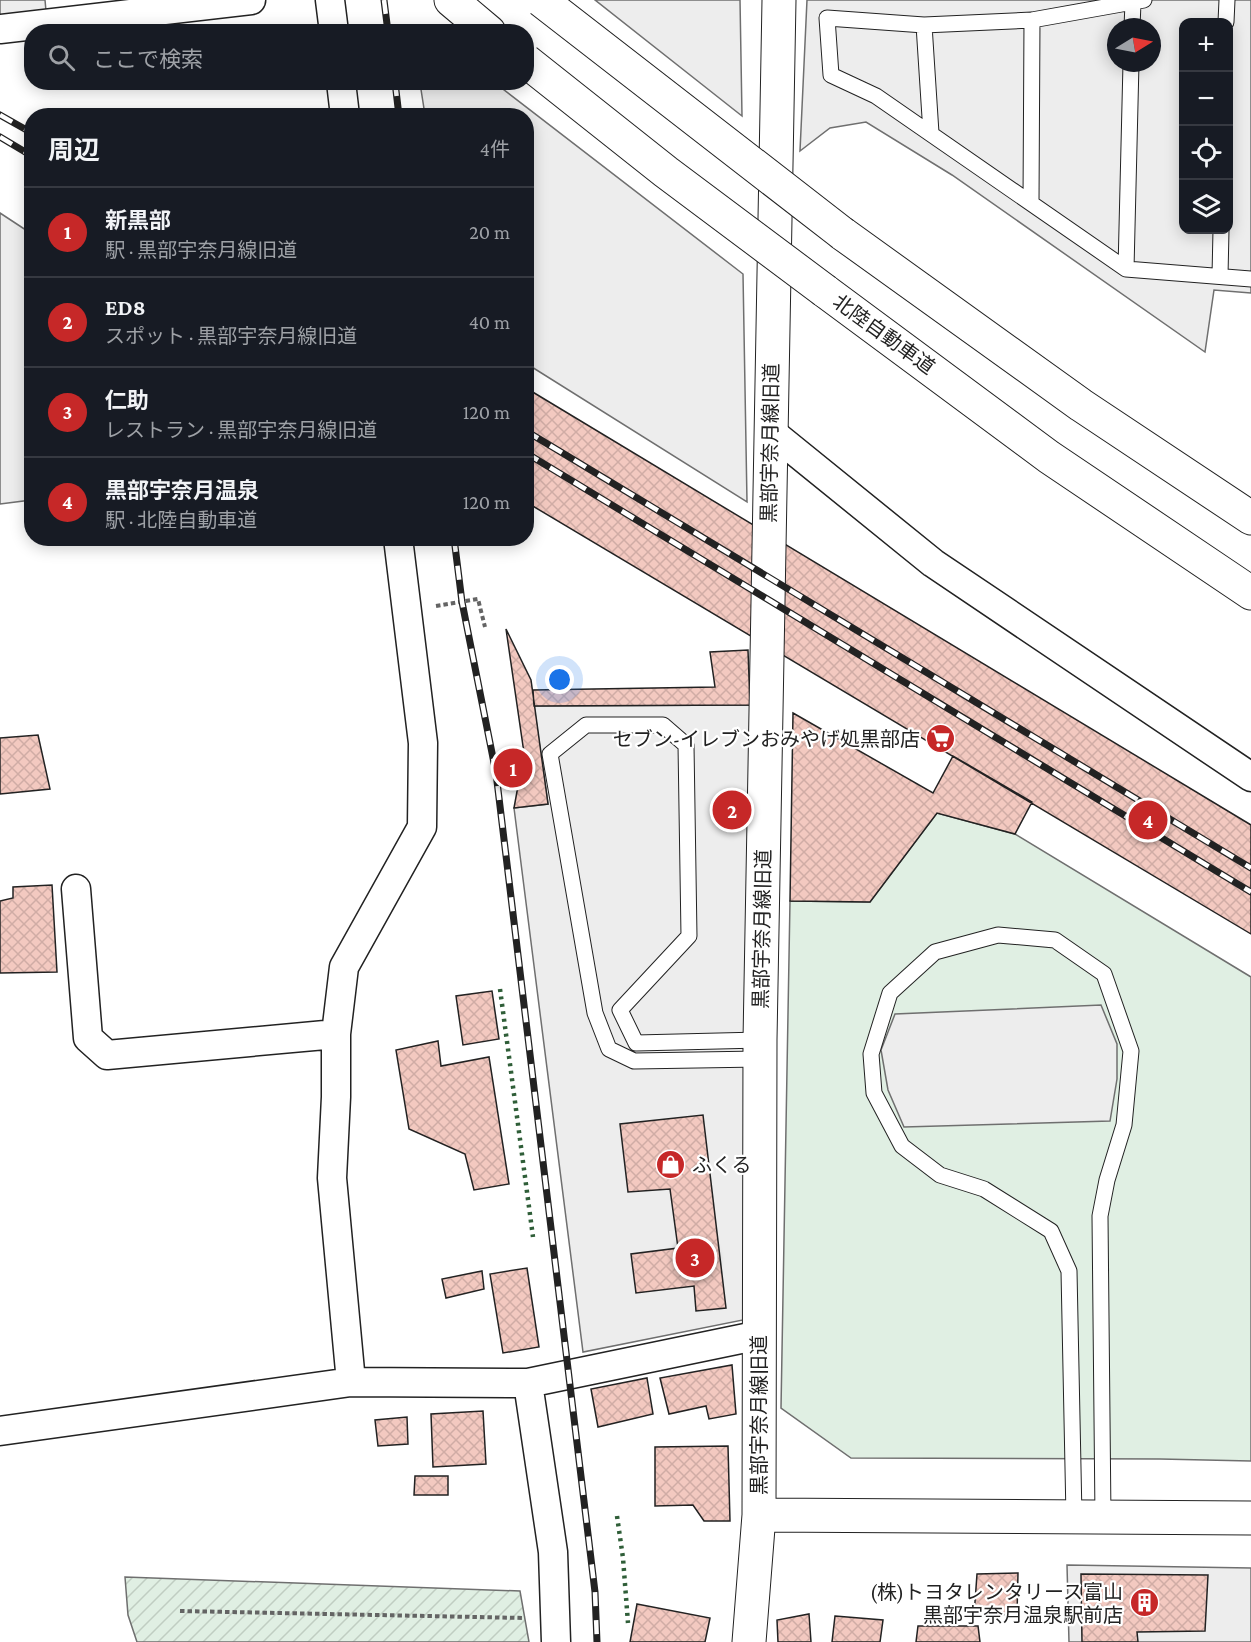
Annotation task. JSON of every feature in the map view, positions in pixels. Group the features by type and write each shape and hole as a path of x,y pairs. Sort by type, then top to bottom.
{"main road":[{"path":"451,0 480,24"},
{"path":"541,0 843,234 1081,405 1251,518"},
{"name":"黒部宇奈月線旧道","path":"749,1642 759,1515 760,1049 779,0"},
{"name":"北陸自動車道","path":"534,67 666,172 1049,457 1251,593"},
{"path":"759,1515 1251,1518"}],"street":[{"path":"42,24 251,0"},
{"path":"330,0 333,24"},
{"path":"0,29 24,26"},
{"path":"342,90 344,108"},
{"path":"770,432 933,563 1251,777"},
{"path":"351,1382 332,1178 336,1034 344,967 422,827 423,743 399,546"},
{"path":"76,889 88,1038 106,1055 336,1034"},
{"path":"0,1431 351,1382 528,1383 760,1335"},
{"path":"528,1383 553,1552 556,1630"}],"lane":[{"path":"1226,18 1227,0"},
{"path":"1134,18 1139,1 1032,20 924,25 827,18 831,75 876,96 1126,269 1251,279"},
{"path":"1031,202 1032,20"},
{"path":"924,25 931,133"},
{"path":"1126,269 1131,72"},
{"path":"1220,276 1221,234"},
{"path":"586,725 663,725 686,745 689,936 620,1010 636,1043 760,1049 634,1061 609,1049 595,1013 550,754 586,725"},
{"path":"998,935 1055,940 1104,975 1131,1051 1124,1125 1107,1180 1100,1216 1089,1517 1070,1271 1051,1231 984,1189 940,1175 902,1146 874,1093 872,1054 890,993 935,952 998,935"}],"path":[{"path":"407,612 478,599 485,627"},
{"path":"180,1611 556,1630"}],"green space":[{"path":"937,813 1015,834 1251,977 1251,1461 851,1458 781,1408 790,901 870,902"},
{"path":"125,1577 520,1591 529,1642 137,1642 128,1615"}],"shaded area":[{"path":"0,0 45,0 46,11 0,16"},
{"path":"595,0 740,0 742,116"},
{"path":"807,0 1251,0 1251,293 1214,290 1205,352 952,175 866,122 830,128 800,151"},
{"path":"421,90 504,90 527,108 424,108"},
{"path":"534,113 743,274 747,502 534,368"},
{"path":"0,213 24,229 24,501 0,504"},
{"path":"750,705 743,1320 583,1352 514,808 548,804 534,706"},
{"path":"1101,1005 1117,1044 1117,1079 1110,1121 904,1127 888,1090 881,1050 895,1014"},
{"path":"1067,1565 1251,1568 1251,1642 1069,1642"}],"building":[{"path":"534,393 1251,825 1251,934 534,507"},
{"path":"506,629 531,680 548,804 514,808 524,753"},
{"path":"748,650 750,705 534,706 533,690 715,687 710,652"},
{"path":"793,713 933,793 953,756 1032,802 1015,834 937,813 870,902 790,901"},
{"path":"38,735 50,789 0,794 0,738"},
{"path":"52,885 57,972 0,973 0,901 13,898 13,887"},
{"path":"492,991 499,1039 463,1045 456,996"},
{"path":"438,1041 441,1066 489,1057 509,1184 474,1190 465,1154 409,1129 396,1050"},
{"path":"703,1115 726,1308 696,1311 694,1286 636,1293 631,1254 678,1248 670,1189 628,1192 620,1124"},
{"path":"527,1268 539,1347 503,1353 490,1274"},
{"path":"482,1271 484,1289 446,1298 442,1279"},
{"path":"732,1365 736,1414 709,1419 706,1406 669,1414 660,1378"},
{"path":"647,1378 653,1414 598,1427 591,1389"},
{"path":"483,1411 486,1464 433,1467 431,1414"},
{"path":"407,1417 408,1444 378,1446 375,1420"},
{"path":"728,1446 730,1521 704,1521 693,1505 655,1506 655,1447"},
{"path":"415,1476 448,1476 448,1495 414,1495"},
{"path":"1018,1573 1017,1614 974,1616 977,1574"},
{"name":"(株)トヨタレンタリース富山 黒部宇奈月温泉駅前店","path":"1081,1574 1208,1575 1205,1631 1137,1632 1138,1642 1082,1642"},
{"path":"637,1604 710,1618 705,1642 630,1642"},
{"path":"809,1614 811,1642 778,1642 777,1620"},
{"path":"835,1616 883,1620 880,1642 832,1642"},
{"path":"918,1626 978,1626 980,1642 916,1642"}],"railway":[{"path":"384,0 387,24"},
{"path":"396,90 398,108"},
{"path":"0,115 24,128"},
{"path":"0,137 24,151"},
{"path":"534,436 1251,868"},
{"path":"534,458 1251,892"},
{"path":"455,546 462,602 496,773 595,1592 597,1642"}],"hedge":[{"path":"500,989 533,1237"},
{"path":"617,1516 628,1623"}],"place":[{"name":"セブン-イレブンおみやげ処黒部店","path":"941,739"},
{"name":"新黒部","path":"513,768"},
{"name":"ED8","path":"732,810"},
{"name":"黒部宇奈月温泉","path":"1148,820"},
{"name":"ふくる","path":"671,1165"},
{"name":"仁助","path":"695,1258"},
{"name":"(株)トヨタレンタリース富山 黒部宇奈月温泉駅前店","path":"1144,1603"}]}
